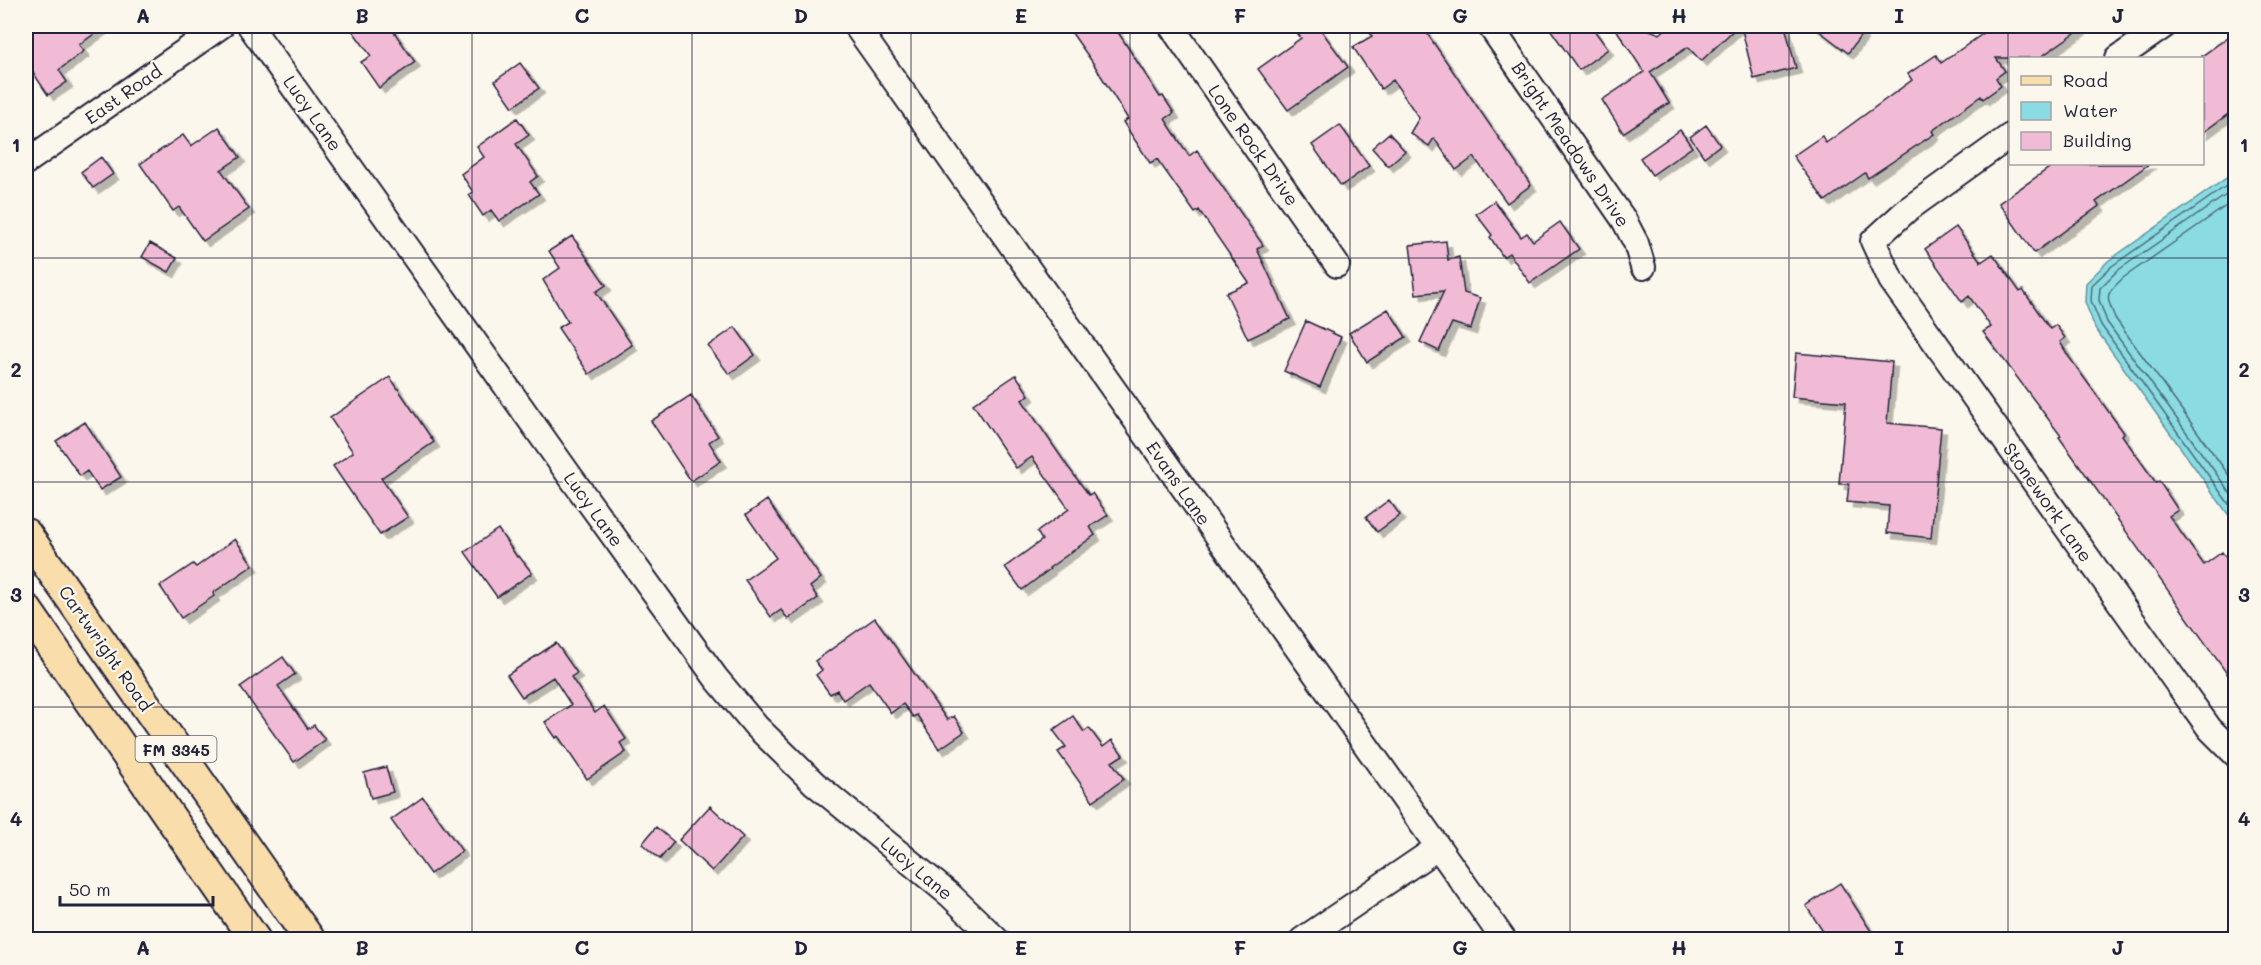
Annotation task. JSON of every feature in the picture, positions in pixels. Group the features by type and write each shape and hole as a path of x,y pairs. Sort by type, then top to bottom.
{"main road":[{"name":"Cartwright Road","path":"26,534 310,939"},
{"name":"FM 3345","path":"26,609 255,939"},
{"path":"235,911 270,883"}],"street":[{"name":"East Road","path":"26,162 221,26"},
{"name":"Lucy Lane","path":"250,26 716,678 756,726 814,783 944,889 997,939"},
{"name":"Evans Lane","path":"856,26 1437,848 1504,939"},
{"name":"Lone Rock Drive","path":"1172,26 1337,265"},
{"name":"Bright Meadows Drive","path":"1490,26 1624,220 1636,243 1643,267"},
{"path":"2119,57 2164,26"},
{"name":"Stonework Lane","path":"2009,137 1907,210 1873,241 1891,280 2210,729 2235,755"},
{"path":"1302,939 1437,848"}],"water":[{"path":"2235,172 2235,524 2095,328 2085,302 2086,283 2108,261"}],"building":[{"path":"35,26 105,26 79,45 84,51 59,70 67,82 48,95 26,62 26,33"},
{"path":"349,26 390,26 415,62 379,88 361,62 371,56"},
{"path":"1067,26 1114,26 1160,97 1163,96 1174,113 1165,119 1189,156 1197,150 1263,245 1257,249 1290,319 1248,339 1226,293 1249,283 1199,210 1195,213 1157,159 1150,163 1123,122 1128,119"},
{"path":"1292,26 1318,26 1348,67 1288,110 1258,69 1301,38"},
{"path":"1365,26 1422,26 1531,185 1507,203 1474,157 1456,170 1434,138 1429,146 1410,133 1419,118 1393,80 1381,89 1353,47 1372,36"},
{"path":"1548,26 1591,26 1608,49 1579,70"},
{"path":"1614,26 1639,26 1660,34 1669,26 1738,26 1701,61 1688,47 1650,72 1669,103 1623,133 1602,100 1644,72"},
{"path":"1761,26 1785,26 1796,68 1754,79 1742,30"},
{"path":"1813,26 1852,26 1862,34 1848,53"},
{"path":"1994,26 2085,26 2040,57 1996,58 2005,71 1996,78 2001,86 1983,99 1981,96 1932,131 1934,134 1868,178 1865,173 1825,201 1793,156 1822,136 1826,143 1912,80 1908,74 1936,55 1941,63"},
{"path":"2235,32 2235,109 2204,132 2204,57 2202,56"},
{"path":"520,63 539,88 513,107 495,81"},
{"path":"517,118 529,135 516,144 538,176 530,182 539,194 499,221 491,210 483,216 469,195 473,192 461,174 484,157 477,147"},
{"path":"1340,125 1369,166 1341,186 1312,145"},
{"path":"1706,125 1720,145 1704,157 1690,137"},
{"path":"219,127 240,157 221,170 249,209 203,241 179,207 173,211 140,164 183,135 191,146"},
{"path":"1680,130 1692,147 1652,175 1640,158"},
{"path":"1389,133 1405,151 1388,166 1372,148"},
{"path":"101,157 113,174 93,188 81,172"},
{"path":"2054,165 2148,165 2096,202 2099,206 2034,253 1999,203"},
{"path":"1494,201 1521,237 1527,233 1533,241 1560,222 1579,249 1530,283 1509,253 1503,257 1490,237 1492,235 1476,214"},
{"path":"1956,227 1981,262 1993,254 2020,292 2023,290 2050,329 2056,325 2065,338 2060,342 2069,357 2124,433 2122,435 2156,483 2159,481 2178,510 2169,516 2204,565 2222,552 2235,571 2235,685 2059,437 2061,436 1983,332 1991,327 1969,296 1962,302 1925,249"},
{"path":"572,236 606,285 596,292 632,345 589,374 558,328 568,322 543,280 560,268 549,251"},
{"path":"1446,241 1448,260 1459,257 1464,293 1480,298 1471,329 1452,323 1439,351 1420,342 1444,291 1416,294 1410,245"},
{"path":"150,243 177,258 169,272 142,257"},
{"path":"1388,309 1406,337 1367,362 1349,333"},
{"path":"1306,321 1341,337 1320,387 1284,371"},
{"path":"735,327 755,355 729,374 708,346"},
{"path":"1796,353 1892,362 1887,423 1941,428 1931,538 1887,533 1889,506 1847,502 1849,484 1839,484 1846,402 1792,397"},
{"path":"1016,375 1029,395 1022,400 1068,467 1108,515 1090,527 1095,535 1022,590 1005,567 1042,540 1037,532 1069,509 1032,457 1016,468 973,404"},
{"path":"390,377 434,442 381,478 408,517 380,535 333,466 353,452 330,418"},
{"path":"691,395 718,436 709,442 721,461 691,481 651,421"},
{"path":"85,422 121,477 100,490 87,471 80,476 56,441"},
{"path":"767,500 821,578 810,587 818,598 788,619 781,610 771,617 745,580 776,558 746,515"},
{"path":"1389,500 1400,515 1377,532 1366,517"},
{"path":"498,529 517,557 519,556 532,573 497,597 465,552"},
{"path":"235,539 253,565 213,593 214,596 181,618 160,586 193,564 196,567"},
{"path":"875,618 947,720 954,716 964,732 939,749 917,715 913,717 903,704 891,713 869,682 843,700 837,690 830,694 816,675 822,670 815,661"},
{"path":"556,643 577,673 571,677 595,713 604,706 626,739 620,743 626,752 587,779 558,736 556,738 545,722 571,705 553,677 522,697 507,675"},
{"path":"283,657 295,674 278,686 308,729 314,725 325,740 294,762 240,687"},
{"path":"1073,716 1084,732 1089,728 1103,747 1112,740 1123,755 1112,762 1124,779 1093,801 1058,752 1066,747 1053,730"},
{"path":"386,767 393,792 371,798 364,773"},
{"path":"423,797 462,851 430,874 391,820"},
{"path":"710,806 743,837 712,871 679,840"},
{"path":"656,827 674,842 660,859 642,844"},
{"path":"1840,883 1871,931 1857,939 1828,939 1806,906"}]}
